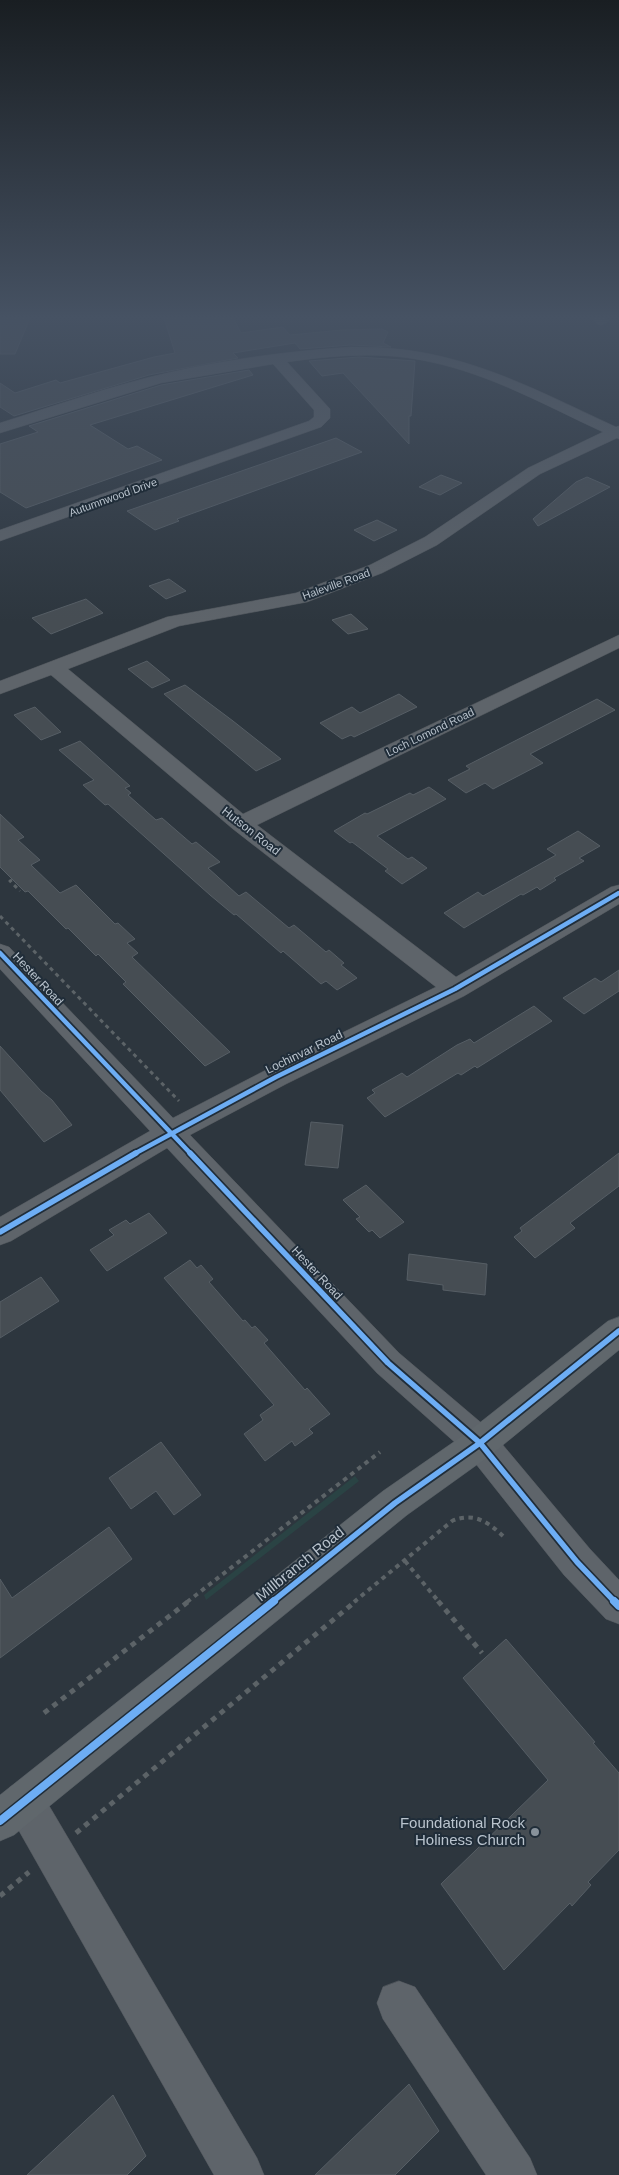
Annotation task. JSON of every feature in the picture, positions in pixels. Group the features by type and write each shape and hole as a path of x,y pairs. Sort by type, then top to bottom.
{"main road":[{"name":"Millbranch Road","path":"12,1811 395,1503 480,1443 619,1331"}],"street":[{"path":"0,428 28,420"},
{"name":"Autumnwood Drive","path":"0,536 315,424 320,420"},
{"path":"590,420 618,432"},
{"name":"Haleville Road","path":"0,688 174,621 300,598 376,569 431,541 534,471 618,432"},
{"name":"Loch Lomond Road","path":"241,824 619,641"},
{"name":"Hutson Road","path":"53,667 241,824 455,989"},
{"name":"Lochinvar Road","path":"0,1232 170,1133 276,1077 455,989 619,893"},
{"name":"Hester Road","path":"0,953 215,1178 388,1363 480,1443 577,1562 619,1606"},
{"path":"12,1811 53,1851 240,2175"},
{"path":"399,2003 513,2175"}],"path":[{"path":"12,880 10,881 20,891"},
{"path":"0,916 179,1101"},
{"path":"44,1713 380,1452"},
{"path":"0,1896 460,1517 471,1516 481,1518 503,1536"},
{"path":"405,1561 482,1653"}],"green space":[{"path":"355,1476 359,1481 206,1600 204,1595"}],"building":[{"path":"50,420 108,420 90,425 128,449 137,446 162,460 26,508 0,492 0,444 38,432 29,426"},
{"path":"386,420 409,420 409,444"},
{"path":"336,438 362,452 177,519 179,521 155,530 127,511"},
{"path":"441,475 462,483 440,495 419,487"},
{"path":"587,477 610,487 538,526 533,519 576,482"},
{"path":"377,520 397,530 374,541 354,530"},
{"path":"169,579 186,591 166,599 149,586"},
{"path":"86,599 103,613 51,634 32,618"},
{"path":"351,614 368,629 348,634 332,620"},
{"path":"147,661 170,680 152,688 128,669"},
{"path":"185,685 281,759 256,771 164,694"},
{"path":"399,694 417,707 354,737 351,735 342,739 320,723 352,707 360,713"},
{"path":"597,699 615,710 530,754 543,763 493,789 485,783 466,793 448,780 470,769 466,766"},
{"path":"35,707 61,732 41,740 14,715"},
{"path":"80,741 130,786 125,788 131,793 128,795 156,820 162,818 192,844 196,842 220,862 208,868 239,896 246,892 289,928 294,925 326,952 329,950 344,963 341,965 357,978 337,990 326,981 321,984 283,951 281,953 236,914 234,915 210,895 108,804 105,805 83,785 94,780 59,750"},
{"path":"429,787 446,799 377,836 408,859 412,857 427,868 402,884 385,871 388,869 334,831 365,813 367,814 410,793 413,795"},
{"path":"0,814 24,837 18,840 40,860 31,865 60,893 76,885 115,924 118,923 135,939 127,943 138,953 132,957 230,1052 205,1066 123,984 126,982 98,954 96,956 0,867"},
{"path":"578,831 600,846 579,858 584,861 554,878 556,880 540,890 537,887 523,895 521,894 464,928 444,913 478,892 483,896 556,855 547,849"},
{"path":"619,970 619,991 584,1014 563,998 595,978 601,982"},
{"path":"534,1006 552,1021 477,1068 475,1066 461,1075 458,1073 385,1117 367,1098 375,1093 372,1090 402,1073 407,1077 457,1045 470,1039 474,1043"},
{"path":"0,1046 41,1091 52,1100 72,1125 44,1142 0,1090"},
{"path":"311,1122 343,1125 338,1168 305,1165"},
{"path":"619,1153 619,1186 570,1223 575,1228 535,1258 514,1237 522,1231 520,1228"},
{"path":"366,1185 404,1222 380,1238 372,1230 369,1232 356,1219 360,1217 343,1200"},
{"path":"149,1213 167,1233 107,1271 90,1250 114,1235 109,1230 126,1220 130,1224"},
{"path":"409,1254 487,1264 485,1295 443,1290 443,1285 407,1280"},
{"path":"190,1260 197,1268 201,1265 213,1279 209,1282 243,1321 245,1320 252,1328 255,1326 268,1340 264,1343 305,1390 307,1388 330,1414 309,1429 313,1433 295,1446 292,1441 265,1461 244,1434 263,1420 260,1415 274,1405 164,1278"},
{"path":"41,1277 59,1301 0,1338 0,1302"},
{"path":"161,1442 201,1495 174,1515 156,1491 131,1509 109,1478"},
{"path":"109,1527 132,1559 0,1658 0,1579 12,1598"},
{"path":"506,1639 595,1742 593,1743 619,1773 619,1850 588,1882 591,1885 572,1906 570,1903 504,1970 441,1884 548,1780 463,1678"},
{"path":"409,2084 439,2131 395,2175 315,2175"},
{"path":"113,2095 146,2156 127,2175 27,2175"}],"cycle path":[{"path":"0,1232 170,1133 276,1077 455,989 619,893"},
{"path":"0,953 215,1178 388,1363 480,1443 577,1562 619,1606"},
{"path":"0,1821 395,1503 480,1443 619,1331"}],"place":[{"name":"Foundational Rock Holiness Church","path":"535,1832"}]}
